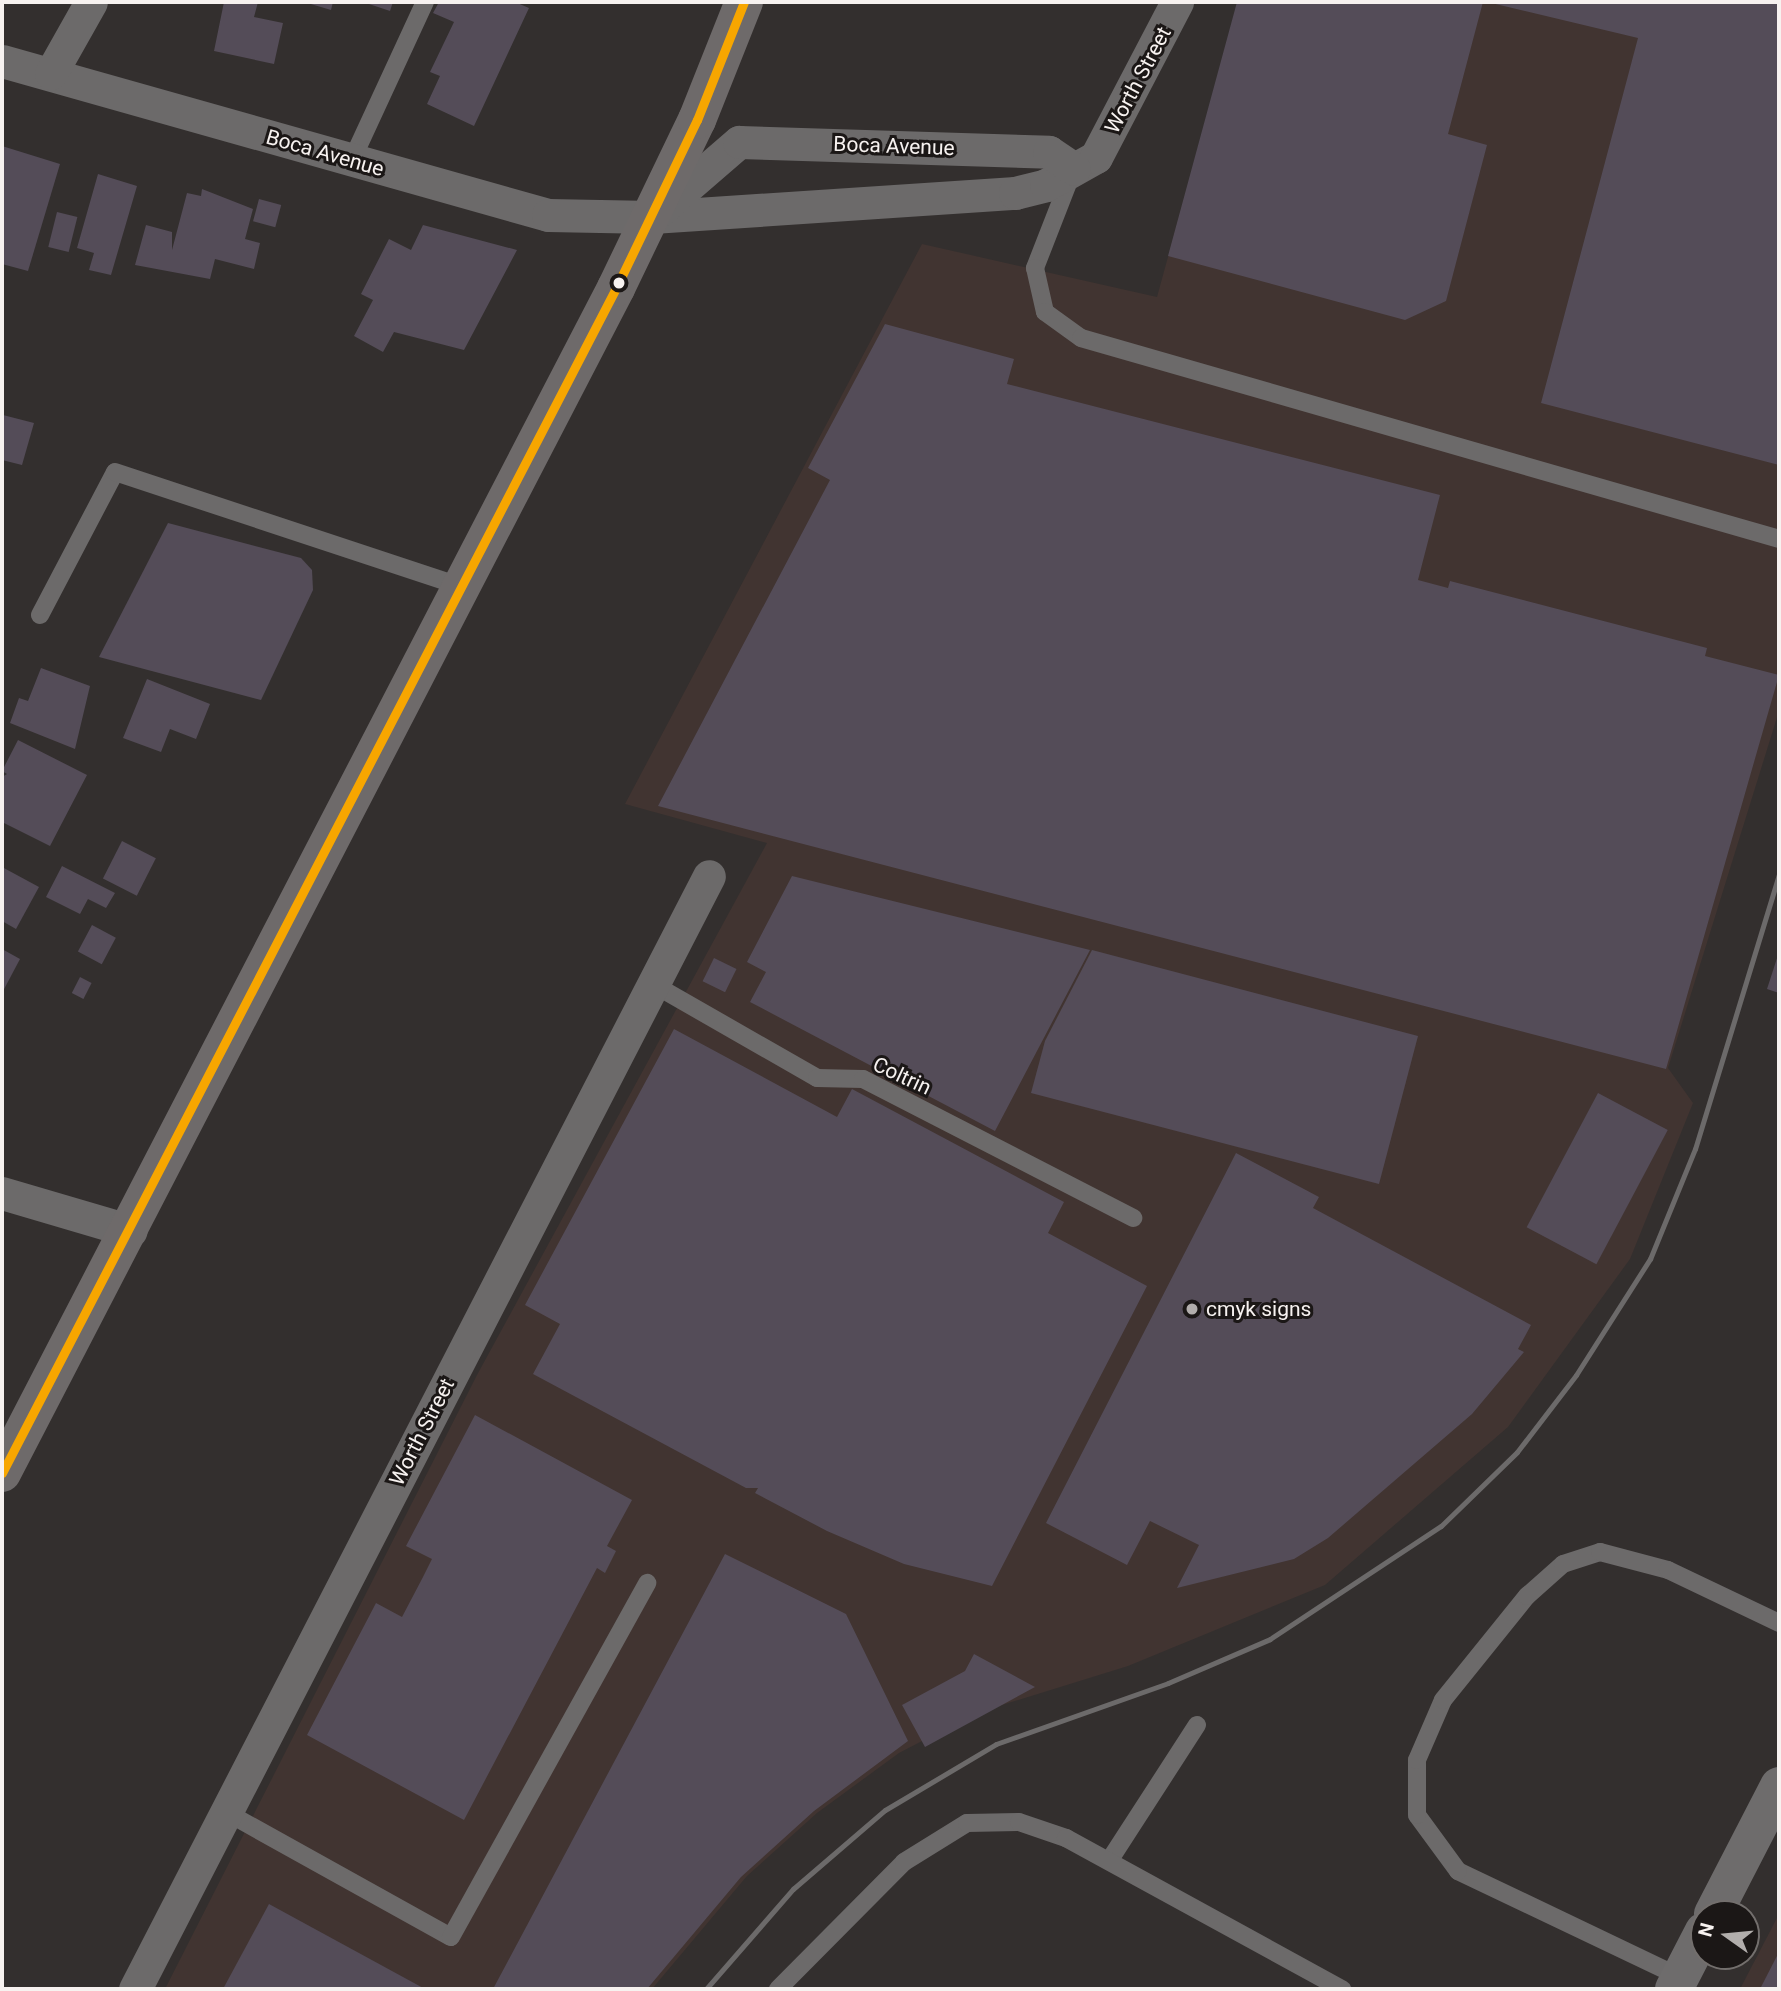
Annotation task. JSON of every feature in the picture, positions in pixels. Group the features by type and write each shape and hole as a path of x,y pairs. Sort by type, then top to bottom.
{"main road":[{"path":"2,1473 131,1231 652,217 744,2"},
{"path":"1720,1900 1779,1786"},
{"path":"1677,1983 1690,1958"}],"street":[{"path":"51,73 91,2"},
{"name":"Worth Street","path":"1085,163 1177,2"},
{"name":"Boca Avenue","path":"2,61 351,162 548,215 652,217 1015,193 1085,163"},
{"name":"Boca Avenue","path":"652,217 739,142 1049,152 1085,163"},
{"name":"Worth Street","path":"135,1989 709,876"},
{"path":"2,1193 131,1231"}],"lane":[{"path":"351,162 425,2"},
{"path":"1085,163 1035,268 1045,312 1081,338 1779,539"},
{"path":"40,615 115,472 463,587"},
{"name":"Coltrin","path":"653,984 817,1078 863,1079 1133,1217"},
{"path":"1677,1983 1458,1871 1417,1815 1417,1760 1443,1700 1527,1596 1563,1564 1600,1552 1657,1567 1779,1623"},
{"path":"226,1812 451,1937 647,1583"},
{"path":"1109,1861 1197,1726"},
{"path":"778,1989 904,1861 967,1823 1019,1822 1109,1861 1342,1989"}],"shaded area":[{"path":"1238,2 1779,2 1779,711 1668,1068 1693,1103 1630,1259 1508,1427 1325,1585 1128,1666 976,1713 899,1753 817,1813 747,1876 652,1989 165,1989 477,1375 767,843 625,804 922,244 1157,297"},
{"path":"1779,1914 1779,1989 1740,1989 1750,1970 1760,1970 1760,1951"}],"building":[{"path":"224,2 258,2 254,17 283,23 274,64 214,51"},
{"path":"304,2 333,2 331,10"},
{"path":"363,2 393,2 390,11"},
{"path":"439,2 515,2 529,8 474,126 427,104 440,76 430,72 454,22 433,13"},
{"path":"1237,2 1483,2 1448,134 1487,145 1446,301 1405,320 1168,256"},
{"path":"1487,2 1779,2 1779,465 1541,403 1638,38"},
{"path":"2,146 60,164 28,271 2,264"},
{"path":"98,174 137,186 111,275 89,270 94,253 77,248"},
{"path":"202,189 253,209 245,239 260,243 254,269 215,259 210,279 135,265 146,225 172,232 172,250 187,193 201,196"},
{"path":"259,199 281,205 275,227 253,221"},
{"path":"57,212 77,217 69,252 48,247"},
{"path":"423,225 517,250 464,350 394,332 383,352 354,336 373,300 361,294 389,239 411,250"},
{"path":"885,324 1014,359 1007,384 1440,495 1418,580 1448,588 1450,581 1707,648 1705,656 1779,675 1666,1069 658,806 830,480 808,468"},
{"path":"3,415 34,423 22,465 2,460"},
{"path":"168,523 301,558 312,570 313,590 261,700 99,657"},
{"path":"41,668 90,686 75,749 10,723 19,698 28,701"},
{"path":"147,679 210,704 196,739 170,729 161,752 123,738"},
{"path":"18,740 87,775 50,846 2,822 2,777 7,774 2,771"},
{"path":"122,841 156,858 137,896 103,878"},
{"path":"62,866 115,893 106,908 88,899 80,914 46,897"},
{"path":"2,867 39,887 16,929 2,921"},
{"path":"792,876 1090,950 995,1131 750,1002 766,972 747,962"},
{"path":"92,925 116,938 102,964 78,951"},
{"path":"2,949 20,959 2,993"},
{"path":"1092,950 1418,1036 1379,1184 1031,1093 1045,1041"},
{"path":"1779,952 1779,993 1767,989"},
{"path":"714,958 736,969 725,992 703,981"},
{"path":"80,977 92,983 83,999 72,993"},
{"path":"674,1029 837,1117 852,1089 1064,1202 1048,1233 1147,1286 992,1586 904,1564 827,1531 755,1493 758,1488 746,1488 533,1374 560,1324 525,1305"},
{"path":"1598,1093 1668,1130 1596,1264 1527,1227"},
{"path":"1236,1153 1319,1197 1313,1208 1531,1325 1518,1349 1524,1352 1472,1414 1328,1538 1294,1559 1177,1588 1199,1545 1150,1521 1127,1565 1046,1523"},
{"path":"475,1415 632,1500 607,1546 616,1551 605,1573 597,1568 464,1820 307,1735 376,1603 402,1617 432,1559 406,1546"},
{"path":"725,1554 846,1614 908,1741 814,1811 741,1877 647,1989 493,1989"},
{"path":"974,1654 1035,1687 925,1747 902,1705 965,1671"},
{"path":"269,1904 425,1989 223,1989"},
{"path":"1779,1952 1779,1989 1760,1989"}],"railway":[{"path":"706,1989 793,1889 885,1810 996,1744 1168,1683 1270,1639 1441,1526 1517,1452 1576,1375 1650,1259 1695,1149 1779,874"}],"transit line":[{"path":"2,1473 616,288 697,120 744,2"}],"place":[{"name":"cmyk signs","path":"1192,1309"}]}
